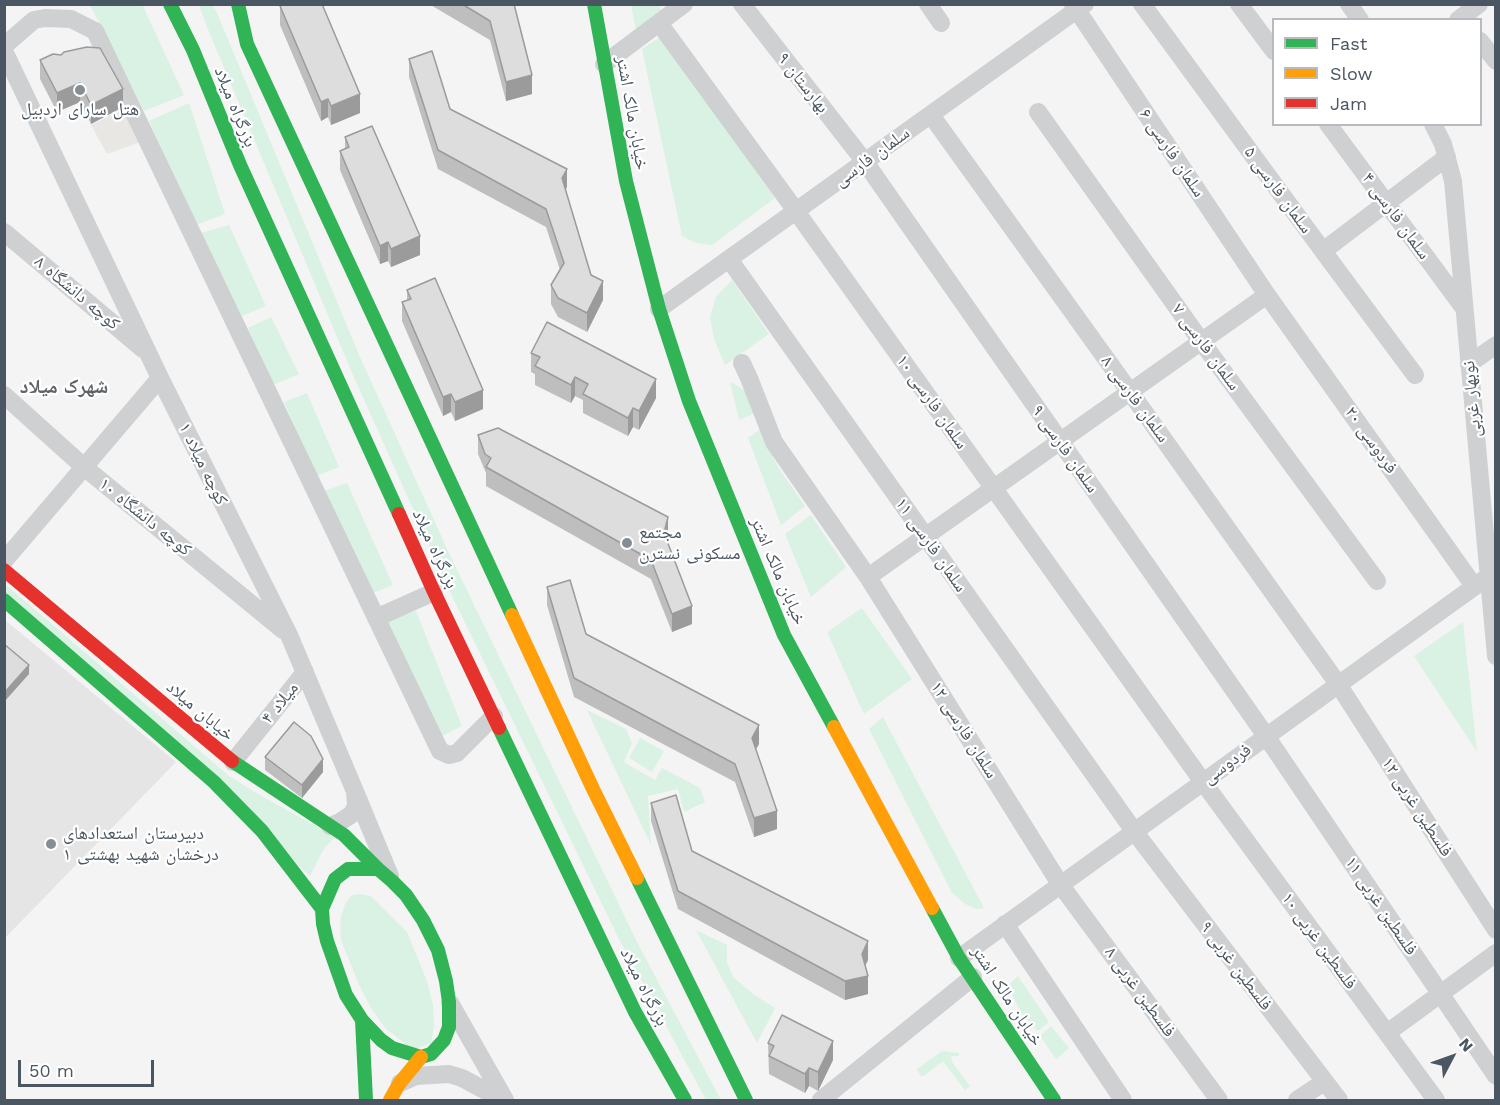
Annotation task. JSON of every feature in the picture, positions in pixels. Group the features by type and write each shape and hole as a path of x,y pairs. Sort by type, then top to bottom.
{"main road":[{"name":"بزرگراه میلاد","path":"170,4 193,50 245,176 434,592 635,1012 685,1101"},
{"path":"182,29 183,4"},
{"name":"بزرگراه میلاد","path":"238,4 248,44 588,778 746,1101"},
{"name":"خیابان مالک اشتر","path":"594,4 626,181 659,309 697,421 784,635 959,958 1054,1101"},
{"name":"خیابان میلاد","path":"4,570 232,762 344,835 406,895 423,920 438,950 446,981 449,1027 444,1040 431,1054 421,1057 399,1084 390,1101"},
{"path":"4,600 214,782 262,831 322,909"},
{"path":"385,875 348,869 335,879 322,909 323,924 346,995 362,1020 392,1048 421,1057"},
{"path":"362,1020 366,1101"}],"street":[{"path":"604,64 684,4"},
{"name":"بهارستان ۹","path":"742,4 865,162"},
{"path":"928,4 941,23"},
{"name":"سلمان فارسی ۵","path":"1142,4 1415,375"},
{"path":"1239,4 1272,48"},
{"path":"1349,4 1359,18"},
{"path":"1460,15 1479,4"},
{"name":"سلمان فارسی","path":"659,309 931,115 1078,6"},
{"name":"سلمان فارسی ۶","path":"1078,6 1267,295"},
{"path":"4,46 34,20 45,18 71,18 95,31 440,751 449,755 457,753 494,716"},
{"name":"سلمان فارسی ۱۰","path":"659,23 796,211 1203,782"},
{"path":"1482,43 1496,61"},
{"name":"کوچه میلاد ۱","path":"4,51 160,378 289,635 354,789 385,875"},
{"name":"سلمان فارسی ۷","path":"1038,112 1201,341 1377,581"},
{"name":"سلمان فارسی ۸","path":"931,115 1338,684"},
{"name":"سلمان فارسی ۴","path":"1329,126 1464,308"},
{"name":"نوبهار غربی","path":"1434,126 1445,150 1453,181 1486,578 1496,656"},
{"path":"1323,252 1387,204 1445,150"},
{"name":"سلمان فارسی ۹","path":"865,162 1266,736"},
{"name":"کوچه دانشگاه ۸","path":"4,232 149,354"},
{"name":"سلمان فارسی ۱۱","path":"729,259 1134,831"},
{"path":"868,577 1267,295"},
{"name":"فردوسی ۲۰","path":"1267,295 1486,578"},
{"path":"1469,364 1496,345"},
{"name":"سلمان فارسی ۱۲","path":"742,363 774,442 868,577 1060,884"},
{"path":"4,561 160,378"},
{"name":"کوچه دانشگاه ۱۰","path":"4,395 84,467 289,635"},
{"name":"فردوسی","path":"959,958 1486,578"},
{"path":"376,618 434,592"},
{"name":"میلاد ۴","path":"232,762 305,672"},
{"name":"فلسطین غربی ۱۲","path":"1338,684 1496,930"},
{"name":"فلسطین غربی ۱۱","path":"1266,736 1496,1076"},
{"name":"فلسطین غربی ۱۰","path":"1203,782 1436,1101"},
{"path":"330,826 352,813 356,806 354,789"},
{"name":"فلسطین غربی ۹","path":"1134,831 1339,1101"},
{"name":"فلسطین غربی ۸","path":"1060,884 1219,1101"},
{"path":"1005,924 1123,1101"},
{"path":"1387,1033 1496,953"},
{"path":"822,1101 973,977"},
{"path":"449,1002 505,1101"},
{"path":"399,1084 416,1076 449,1074 462,1077 490,1093 499,1101"},
{"path":"1297,1101 1324,1082"}],"shaded area":[{"path":"124,109 141,142 107,154 91,125"},
{"name":"دبیرستان استعدادهای درخشان شهید بهشتی ۱","path":"5,620 176,762 5,938"}],"green space":[{"path":"142,4 184,95 144,111 90,5"},
{"path":"199,5 212,5 217,13 360,357 449,553 638,944 721,1100 706,1100 619,939 452,596 353,375"},
{"path":"631,5 660,5 661,10 636,30"},
{"path":"662,36 775,198 712,245 696,243 682,236 642,49"},
{"path":"189,103 225,214 196,225 149,121"},
{"path":"229,225 266,306 242,316 201,233"},
{"path":"732,280 769,334 725,365 714,339 710,317 716,297"},
{"path":"271,317 299,374 273,385 248,328"},
{"path":"730,382 743,389 752,399 757,412 739,420"},
{"path":"307,393 339,467 316,476 284,402"},
{"path":"762,428 778,467 805,506 781,525 748,438"},
{"path":"347,483 393,585 371,594 324,491"},
{"path":"811,515 846,567 811,597 785,534"},
{"path":"4,583 229,776 336,837 321,854 310,876 5,592"},
{"path":"862,608 912,679 864,714 827,632"},
{"path":"416,611 462,726 440,737 387,621"},
{"path":"1463,622 1477,752 1414,656"},
{"path":"587,710 626,729 632,743 624,762 655,780 662,768 700,788 705,802 684,812 678,789 648,796 651,845"},
{"path":"883,717 984,908 976,909 965,904 952,893 869,729"},
{"path":"640,738 664,751 652,772 629,758"},
{"path":"352,895 371,896 407,932 427,981 433,1005 434,1026 431,1043 413,1050 385,1028 359,985 341,940 340,928 346,902"},
{"path":"696,930 727,945 727,963 734,978 775,1008 757,1043"},
{"path":"1018,976 1049,1022 1038,1031 1023,1016 1007,986"},
{"path":"1051,1026 1069,1048 1056,1059 1040,1036"},
{"path":"942,1051 959,1053 959,1056 951,1056 952,1062 970,1086 965,1090 943,1061 924,1076 921,1076 917,1070"}],"building":[{"path":"284,4 322,4 360,94 331,106 328,99 321,102 280,6"},
{"path":"462,4 514,4 532,75 506,82 490,21"},
{"path":"87,47 100,48 123,89 91,105 80,83 57,93 40,60 53,54 61,55 64,52"},
{"path":"432,51 450,109 567,169 562,178 591,275 603,281 587,313 558,298 551,285 564,263 546,209 438,150 409,59"},
{"path":"372,126 420,236 391,249 388,242 380,246 340,151 349,147 345,137"},
{"path":"435,278 483,390 455,402 451,394 443,397 402,302 411,299 407,290"},
{"path":"547,322 656,379 639,411 633,408 628,418 583,394 588,384 575,377 571,385 535,366 540,357 531,353"},
{"name":"مجتمع مسکونی نسترن","path":"498,428 668,517 664,533 692,606 672,614 651,560 486,467 491,458 485,454 478,435"},
{"path":"570,580 586,634 759,725 752,738 777,811 754,818 735,764 574,678 547,587"},
{"path":"4,644 29,665 4,693"},
{"path":"294,722 311,736 323,759 302,785 265,757"},
{"path":"676,795 692,851 868,941 862,954 868,976 845,981 678,891 651,803"},
{"path":"782,1015 833,1041 818,1072 809,1068 805,1074 769,1056 774,1046 768,1043"}],"traffic: fast":[{"path":"170,4 193,50 240,165 399,514"},
{"path":"238,4 247,44 512,615"},
{"path":"594,4 626,181 659,309 689,401 784,635 834,727"},
{"path":"4,600 214,782 262,831 322,909"},
{"path":"499,728 635,1012 685,1100"},
{"path":"232,761 344,835 378,869"},
{"path":"348,869 378,869 392,881 406,895 423,920 438,950 446,981 449,1027 444,1040 431,1054 421,1057 392,1048 362,1020 346,995 327,941 322,909 335,879 348,869"},
{"path":"637,878 746,1100"},
{"path":"932,908 959,958 1054,1100"},
{"path":"362,1020 366,1100"}],"traffic: slow":[{"path":"512,615 637,878"},
{"path":"834,727 932,908"},
{"path":"390,1100 399,1084 421,1057"}],"traffic: jam":[{"path":"399,514 499,728"},
{"path":"4,570 232,761"}],"place":[{"name":"هتل سارای اردبیل","path":"80,90"},
{"name":"مجتمع مسکونی نسترن","path":"627,543"},
{"name":"دبیرستان استعدادهای درخشان شهید بهشتی ۱","path":"51,844"}],"district":[{"name":"شهرک میلاد","path":"64,387"}]}
